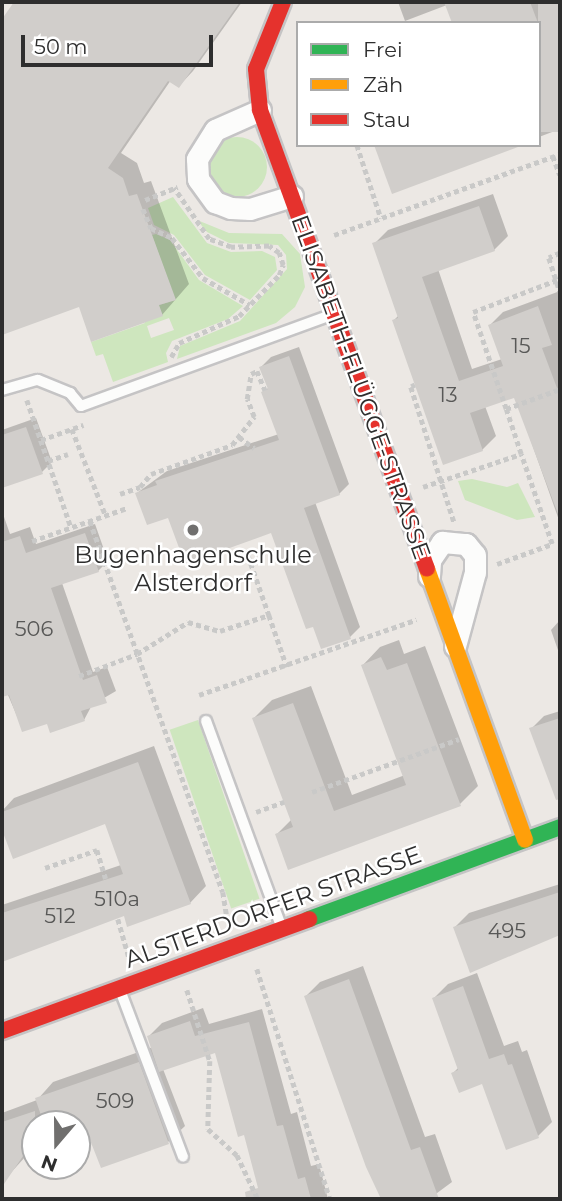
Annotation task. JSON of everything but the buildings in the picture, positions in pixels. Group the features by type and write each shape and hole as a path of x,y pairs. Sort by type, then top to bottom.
{"street":[{"name":"ELISABETH-FLÜGGE-STRASSE","path":"283,2 256,69 260,110 525,840"},
{"path":"198,179 197,159 215,130 260,110"},
{"name":"ELISABETH-FLÜGGE-STRASSE","path":"198,179 215,202 230,208 250,209 292,197"},
{"name":"ELISABETH-FLÜGGE-STRASSE","path":"429,578 435,548 454,540 466,544 474,555 475,572"},
{"path":"455,648 475,572"},
{"name":"ALSTERDORFER STRASSE","path":"2,1031 560,827"}],"lane":[{"path":"2,390 21,382 54,384 81,406 334,314"},
{"path":"206,721 282,929"},
{"path":"119,988 183,1157"}],"path":[{"path":"358,147 382,218"},
{"path":"310,244 560,153"},
{"path":"553,156 560,175"},
{"path":"145,200 198,179"},
{"path":"174,188 209,239 231,247 269,246 279,253 283,265 279,275 229,323 174,347 171,358 176,371"},
{"path":"143,209 151,228 172,238 202,278 250,305"},
{"path":"560,253 549,258 560,291"},
{"path":"475,572 552,544 473,312 557,281"},
{"path":"120,494 140,487 151,474 232,445 254,417 247,399 251,374 257,371 265,390"},
{"path":"21,382 71,527"},
{"path":"415,385 411,387 443,480 454,540"},
{"path":"506,409 560,389"},
{"path":"41,440 88,423"},
{"path":"72,429 106,516"},
{"path":"239,437 254,448"},
{"path":"48,461 68,454"},
{"path":"400,495 521,454"},
{"path":"32,541 127,508"},
{"path":"90,521 223,892 227,916"},
{"path":"248,555 286,667"},
{"path":"79,676 137,654 188,622 220,631 269,615"},
{"path":"199,695 406,625"},
{"path":"312,792 485,730"},
{"path":"242,818 284,802"},
{"path":"45,867 97,850 106,879"},
{"path":"118,919 136,981"},
{"path":"179,966 210,1061 208,1129 237,1154 258,1199"},
{"path":"257,969 330,1199"}],"green space":[{"path":"231,137 243,137 262,150 267,167 265,179 254,192 243,197 231,197 212,184 207,173 207,161 220,142"},
{"path":"173,197 207,243 231,252 262,251 275,257 277,270 250,300 205,275 174,235 154,225 148,208"},
{"path":"197,220 229,233 282,234 300,254 305,287 295,307 276,323 177,359 180,346 240,321 287,269 286,255 278,245 229,243 207,232"},
{"path":"152,235 170,240 199,280 243,306 228,319 172,341 166,353 168,362 113,382 103,354 96,356 91,342 145,323 141,311 175,300","holes":["169,318 174,330 151,338 147,326"]},
{"path":"472,479 507,487 518,483 535,517 517,520 465,500 458,481"},
{"path":"198,720 260,899 231,908 170,730"}],"traffic: fast":[{"path":"309,919 560,827"}],"traffic: slow":[{"path":"427,569 525,840"}],"traffic: jam":[{"path":"283,2 256,69 260,110 427,569"},
{"path":"2,1031 309,919"}],"place":[{"name":"Bugenhagenschule Alsterdorf","path":"193,530"}]}
